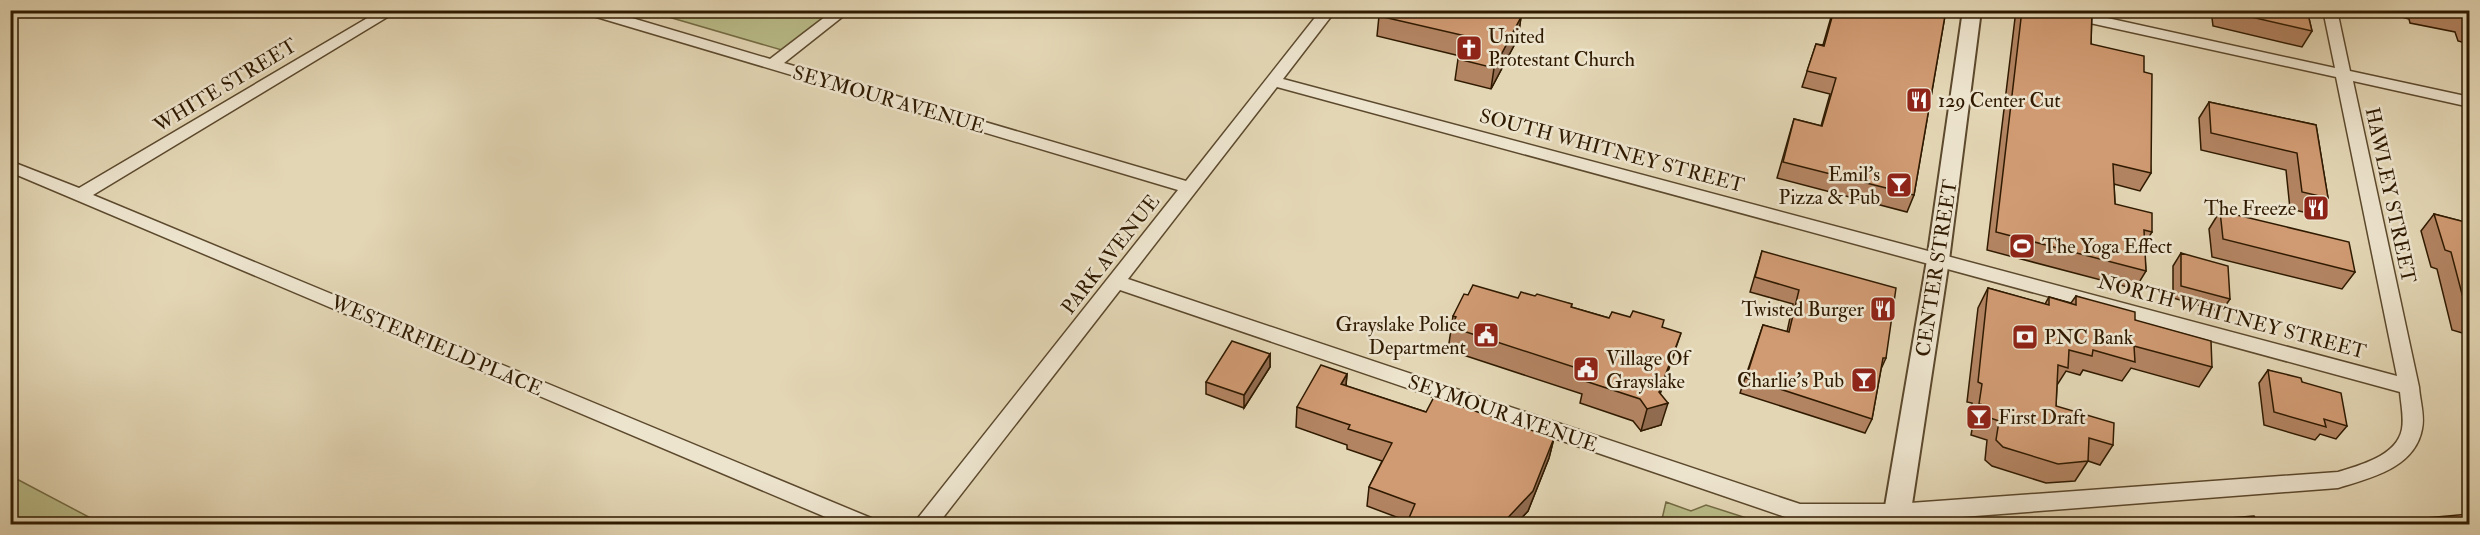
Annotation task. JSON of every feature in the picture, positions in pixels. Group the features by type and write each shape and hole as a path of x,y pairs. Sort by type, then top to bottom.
{"street":[{"name":"WHITE STREET","path":"80,195 392,10"},
{"name":"SEYMOUR AVENUE","path":"588,10 613,14 772,65 1190,188"},
{"path":"772,65 844,10"},
{"name":"PARK AVENUE","path":"926,525 1329,10"},
{"name":"CENTER STREET","path":"1895,519 1938,260 1972,10"},
{"path":"2049,10 2469,102"},
{"name":"HAWLEY STREET","path":"1895,519 2338,480 2368,471 2389,460 2403,447 2412,430 2409,387 2330,10"},
{"name":"SOUTH WHITNEY STREET","path":"1274,81 1938,260"},
{"name":"WESTERFIELD PLACE","path":"10,166 863,525"},
{"name":"NORTH WHITNEY STREET","path":"1938,260 2409,387"},
{"name":"SEYMOUR AVENUE","path":"1116,282 1800,513 1895,519"}],"green space":[{"path":"648,11 835,11 785,51"},
{"path":"11,476 102,524 11,524"},
{"path":"1666,502 1691,511 1706,505 1765,524 1678,524 1662,519"}],"building":[{"path":"1383,10 1497,10 1521,17 1494,68 1458,59 1470,37 1379,16"},
{"path":"1834,10 1862,12 1863,10 1946,10 1914,195 1783,162 1794,119 1822,126 1836,78 1807,71 1816,44 1824,46"},
{"path":"2022,10 2092,10 2091,44 2144,56 2144,72 2152,74 2151,173 2113,164 2115,204 2152,213 2152,232 2144,230 2146,271 1996,232"},
{"path":"2221,10 2307,10 2312,31"},
{"path":"2209,102 2316,125 2328,198 2302,192 2297,153 2211,133"},
{"path":"2220,211 2349,242 2355,272 2223,239"},
{"path":"2434,214 2469,223 2469,314 2451,252 2445,250"},
{"path":"1762,251 1896,288 1886,358 1883,358 1872,419 1746,378 1763,325 1789,332 1799,290 1755,277"},
{"path":"2181,253 2228,266 2230,299 2181,286"},
{"path":"1473,285 1518,298 1521,292 1535,296 1537,294 1609,318 1612,312 1630,317 1633,311 1664,320 1662,327 1681,333 1659,392 1668,403 1647,409 1640,399 1585,381 1589,372 1451,327 1456,317 1453,316 1464,294 1468,295"},
{"path":"1988,288 2049,305 2049,297 2076,305 2076,296 2135,312 2135,320 2211,341 2212,367 2134,346 2135,362 2093,350 2092,356 2069,350 2068,368 2058,365 2056,406 2114,423 2113,445 2089,438 2088,461 2058,464 2003,447 1996,440 1999,421 1982,415 1984,405 1979,404 1982,384 1978,382"},
{"path":"1232,341 1270,354 1244,395 1206,382"},
{"path":"1321,365 1347,374 1341,384 1426,412 1434,397 1554,438 1533,491 1501,525 1406,525 1415,504 1369,487 1392,443 1348,429 1350,425 1297,407"},
{"path":"2268,370 2301,378 2302,382 2341,393 2347,426 2324,419 2326,427 2274,412"},
{"path":"2469,514 2469,525 2347,525"},
{"path":"2254,516 2260,525 2141,525"}],"place":[{"name":"United Protestant Church","path":"1469,48"},
{"name":"129 Center Cut","path":"1919,100"},
{"name":"Emil's Pizza & Pub","path":"1899,185"},
{"name":"The Freeze","path":"2316,208"},
{"name":"The Yoga Effect","path":"2022,246"},
{"name":"Twisted Burger","path":"1883,309"},
{"name":"Grayslake Police Department","path":"1486,335"},
{"name":"PNC Bank","path":"2025,337"},
{"name":"Village Of Grayslake","path":"1586,369"},
{"name":"Charlie's Pub","path":"1864,380"},
{"name":"First Draft","path":"1979,417"}]}
